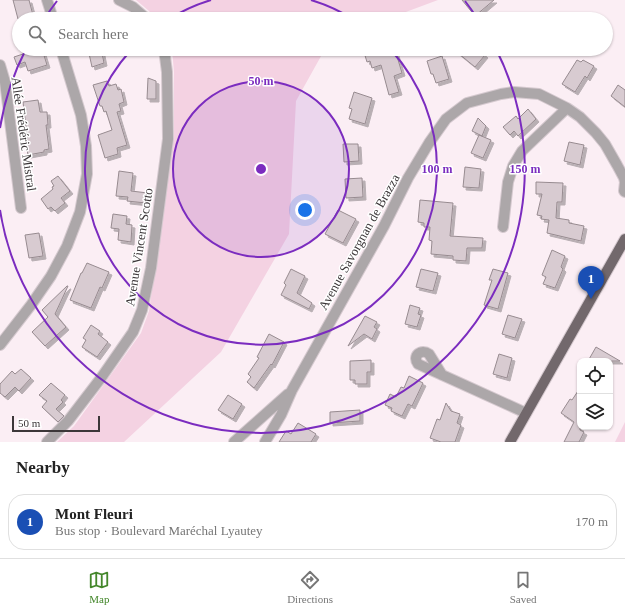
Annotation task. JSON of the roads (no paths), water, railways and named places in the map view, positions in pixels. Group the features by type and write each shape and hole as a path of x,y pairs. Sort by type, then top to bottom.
{"main road":[{"path":"510,442 625,239"}],"street":[{"path":"48,0 51,12"},
{"path":"119,0 139,12"},
{"path":"0,345 51,276 67,246 80,212 87,174 86,146 81,115 63,56"},
{"name":"Avenue Vincent Scotto","path":"47,442 68,421 101,378 133,332 142,310 151,268 168,139 167,72 165,56"},
{"name":"Allée Frédéric Mistral","path":"0,65 5,82 21,208"},
{"name":"Avenue Savorgnan de Brazza","path":"265,442 281,415 292,390 384,226 408,178 429,143 446,120 467,103 514,92 539,94 567,108 580,117 605,144 624,178 625,192"},
{"path":"502,227 508,182 513,166 522,151 567,108"},
{"path":"442,374 526,413"},
{"name":"Avenue Savorgnan de Brazza","path":"234,442 292,390"}],"place":[{"name":"Mont Fleuri","path":"591,299"}]}
